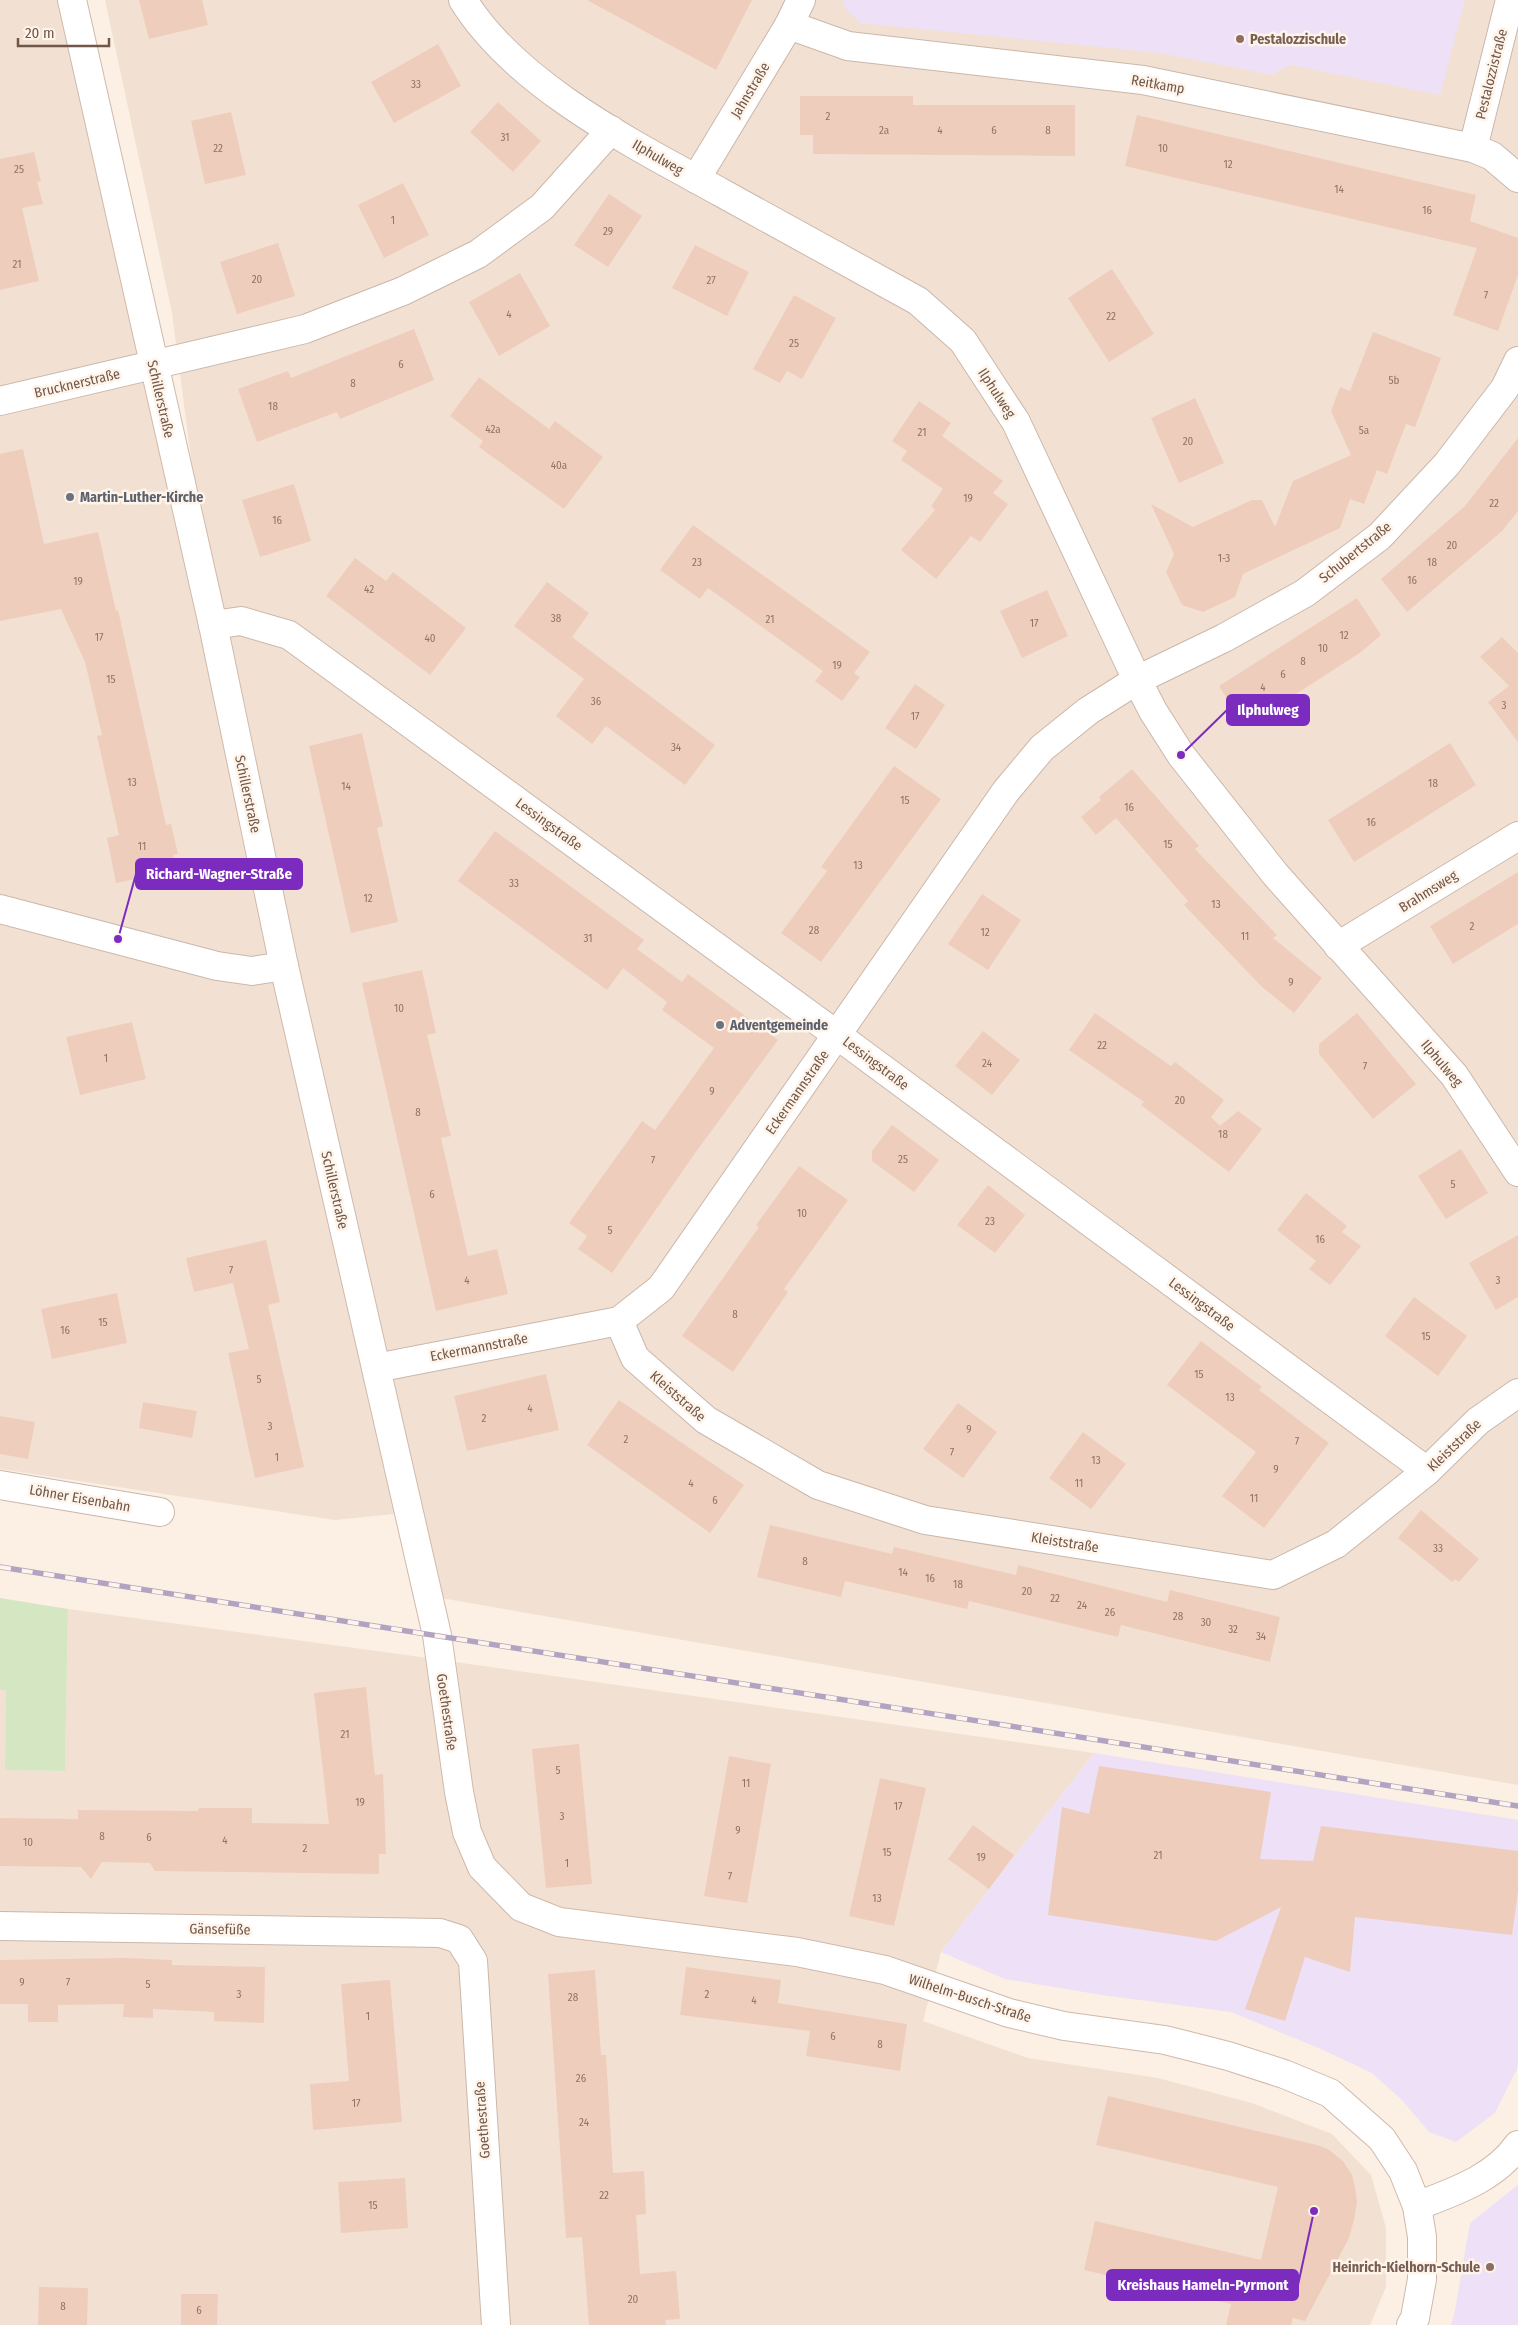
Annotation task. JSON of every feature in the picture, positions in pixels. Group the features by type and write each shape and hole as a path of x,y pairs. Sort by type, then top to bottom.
{"street":[{"name":"Schillerstraße","path":"72,0 213,625 284,966 426,1588"},
{"name":"Ilphulweg","path":"463,0 470,12 506,53 587,116 918,301 963,341 1016,422 1137,680 1153,711 1181,755 1275,874 1454,1075 1518,1172"},
{"name":"Jahnstraße","path":"696,178 789,25 801,0"},
{"name":"Pestalozzistraße","path":"1473,148 1510,0"},
{"name":"Reitkamp","path":"789,25 848,46 1143,80 1473,148 1492,156 1518,178"},
{"name":"Brucknerstraße","path":"0,401 305,329 402,292 478,254 542,207 611,130"},
{"name":"Schubertstraße","path":"1137,680 1224,638 1305,592 1380,536 1447,464 1505,388 1518,361"},
{"name":"Lessingstraße","path":"213,625 242,621 289,635 837,1034 1427,1471"},
{"name":"Eckermannstraße","path":"376,1368 619,1321 661,1288 1006,790 1042,748 1088,711 1137,680"},
{"name":"Brahmsweg","path":"1338,946 1518,836"},
{"path":"0,909 218,966 252,970 284,966"},
{"name":"Kleiststraße","path":"619,1321 635,1358 706,1420 818,1485 926,1520 1273,1575 1336,1544 1427,1471 1478,1421 1518,1393"},
{"name":"Löhner Eisenbahn","path":"0,1485 160,1512"},
{"name":"Goethestraße","path":"426,1588 436,1635 459,1792 467,1832 482,1867 521,1907"},
{"name":"Wilhelm-Busch-Straße","path":"521,1907 559,1922 585,1927 788,1951 885,1970 1009,2013 1064,2026 1165,2040 1228,2056 1284,2074 1330,2093 1382,2139 1403,2171 1417,2206 1422,2237 1422,2279 1412,2325"},
{"name":"Gänsefüße","path":"0,1926 440,1933"},
{"name":"Goethestraße","path":"440,1933 459,1940 473,1961 496,2325"},
{"path":"1417,2206 1482,2178 1512,2153 1518,2145"}],"shaded area":[{"path":"0,0 71,0 404,1513 335,1520 0,1469"},
{"path":"105,0 1518,0 1518,1785 435,1597 213,625 172,313"},
{"name":"Pestalozzischule","path":"843,0 1465,0 1440,95 1290,65 1272,75 1160,53 861,23 844,7"},
{"path":"68,1609 1094,1753 941,1952 923,2021 1028,2058 1158,2078 1252,2103 1332,2134 1371,2175 1386,2228 1386,2287 1370,2325 0,2325 0,1689 6,1690 5,1770 65,1771"},
{"path":"1094,1753 1518,1820 1518,2060 1517,2069 1495,2113 1456,2142 1429,2132 1402,2100 1372,2073 1321,2049 1231,2012 1102,1995 1005,1979 941,1952"},
{"name":"Heinrich-Kielhorn-Schule","path":"1518,2185 1518,2325 1451,2325 1470,2223"}],"green space":[{"path":"0,1598 68,1609 65,1771 5,1770 6,1690 0,1690"}],"building":[{"path":"139,0 202,0 208,25 149,39"},
{"path":"587,0 752,0 716,70"},
{"path":"438,44 461,86 394,123 371,82"},
{"path":"800,96 913,96 913,105 1075,105 1075,156 813,154 813,135 800,135"},
{"path":"498,102 541,141 513,172 470,132"},
{"path":"231,112 246,175 205,184 191,121"},
{"path":"1137,115 1476,195 1470,221 1518,238 1518,275 1498,331 1453,315 1477,248 1125,166"},
{"path":"34,152 41,181 37,182 43,204 22,208 39,281 0,290 0,159"},
{"path":"403,183 429,235 384,258 358,205"},
{"path":"609,194 642,216 608,267 574,245"},
{"path":"278,243 295,296 237,314 220,262"},
{"path":"695,245 749,272 727,316 672,288"},
{"path":"1112,269 1154,334 1109,362 1068,298"},
{"path":"520,273 550,326 499,356 469,302"},
{"path":"794,295 836,318 802,379 787,371 780,383 753,369"},
{"path":"414,329 434,380 340,419 337,412 257,442 238,389 288,371 291,378"},
{"path":"1373,332 1441,358 1415,427 1406,424 1387,474 1377,470 1364,504 1350,499 1340,528 1243,574 1235,597 1203,612 1182,605 1166,572 1174,554 1151,504 1193,527 1252,500 1262,500 1275,527 1293,481 1351,455 1331,411 1340,387 1350,391"},
{"path":"479,377 549,429 555,421 603,457 564,509 479,447 483,441 450,416"},
{"path":"1195,398 1224,463 1179,483 1151,418"},
{"path":"919,401 951,423 942,436 1003,481 993,493 1008,504 980,542 971,536 936,579 901,550 935,510 931,506 943,489 901,460 907,451 892,441"},
{"path":"1518,438 1518,511 1502,531 1407,612 1381,579 1465,506"},
{"path":"23,449 44,544 98,532 116,611 118,610 166,825 171,824 178,854 173,855 176,871 116,883 107,838 119,835 97,736 102,735 85,662 61,609 0,621 0,454"},
{"path":"294,484 311,541 260,557 242,500"},
{"path":"693,525 870,652 854,673 860,677 842,701 815,681 823,671 708,588 700,599 660,570"},
{"path":"355,558 386,581 393,572 466,628 430,675 326,596"},
{"path":"547,582 589,613 572,637 715,745 685,785 606,726 592,744 556,716 584,679 514,626"},
{"path":"1047,590 1068,636 1022,658 1000,611"},
{"path":"1357,598 1381,635 1361,652 1245,727 1219,686"},
{"path":"1502,637 1518,653 1518,742 1488,702 1509,686 1480,657"},
{"path":"915,684 945,705 916,749 885,728"},
{"path":"362,733 383,826 377,828 398,922 351,933 309,746"},
{"path":"1450,743 1476,785 1354,862 1328,820"},
{"path":"894,766 941,799 821,962 781,933 827,871 821,867"},
{"path":"1132,769 1199,846 1195,849 1277,935 1273,938 1322,978 1294,1013 1261,986 1184,905 1188,901 1116,818 1096,835 1081,817 1101,800 1099,797"},
{"path":"495,831 644,940 637,949 682,982 688,974 778,1040 693,1156 612,1273 578,1249 587,1236 569,1223 642,1121 655,1130 714,1048 662,1010 667,1002 623,968 607,990 458,881"},
{"path":"1518,872 1518,924 1453,964 1430,926"},
{"path":"982,894 1021,920 988,970 948,944"},
{"path":"422,970 436,1033 427,1035 451,1136 441,1138 468,1256 497,1249 508,1294 436,1311 362,983"},
{"path":"1095,1013 1171,1066 1175,1062 1224,1100 1211,1117 1220,1126 1238,1111 1262,1129 1229,1172 1141,1105 1144,1102 1069,1050"},
{"path":"1357,1013 1416,1084 1373,1119 1319,1054 1319,1044"},
{"path":"132,1022 146,1079 80,1095 66,1037"},
{"path":"983,1031 1020,1060 992,1095 955,1066"},
{"path":"892,1125 939,1160 914,1192 872,1161 872,1151"},
{"path":"1461,1149 1488,1193 1446,1219 1418,1176"},
{"path":"799,1166 848,1200 784,1289 788,1292 733,1372 682,1336 759,1227 756,1225"},
{"path":"988,1185 1025,1215 995,1253 957,1225"},
{"path":"1306,1193 1347,1226 1342,1232 1361,1246 1330,1285 1309,1269 1316,1261 1277,1230"},
{"path":"1518,1235 1518,1297 1496,1310 1469,1263"},
{"path":"266,1240 280,1302 268,1305 304,1467 255,1478 228,1353 249,1349 233,1283 194,1292 186,1258"},
{"path":"117,1293 127,1343 52,1359 41,1309"},
{"path":"1414,1297 1467,1336 1438,1376 1385,1336"},
{"path":"1201,1341 1262,1387 1259,1390 1329,1443 1264,1528 1222,1496 1256,1452 1167,1385"},
{"path":"546,1374 559,1430 467,1451 454,1396"},
{"path":"619,1400 744,1485 710,1533 587,1445"},
{"path":"143,1402 197,1411 192,1438 139,1428"},
{"path":"958,1403 997,1432 963,1478 923,1449"},
{"path":"0,1416 35,1422 28,1459 0,1454"},
{"path":"1083,1432 1126,1464 1091,1509 1049,1478"},
{"path":"1421,1510 1479,1559 1459,1582 1455,1579 1452,1582 1398,1538"},
{"path":"770,1525 892,1554 894,1547 1016,1575 1018,1565 1167,1602 1170,1590 1280,1617 1270,1662 1121,1625 1118,1637 969,1601 967,1609 845,1581 841,1597 757,1577"},
{"path":"366,1687 375,1775 383,1774 386,1854 379,1854 379,1874 155,1871 150,1863 102,1862 91,1879 81,1867 0,1866 0,1818 78,1819 78,1810 198,1811 199,1808 252,1808 252,1823 329,1824 314,1693"},
{"path":"579,1744 592,1884 546,1888 532,1749"},
{"path":"729,1756 771,1764 747,1903 704,1896"},
{"path":"1099,1766 1271,1792 1260,1859 1313,1861 1321,1826 1518,1851 1518,1891 1512,1935 1355,1917 1350,1972 1305,1957 1285,2021 1245,2009 1281,1907 1216,1941 1048,1915 1062,1807 1089,1814"},
{"path":"880,1778 926,1788 894,1926 849,1916"},
{"path":"973,1825 1014,1855 989,1889 948,1859"},
{"path":"125,1958 172,1960 172,1965 265,1967 264,2023 214,2021 214,2012 153,2009 153,2018 123,2017 124,2004 58,2005 58,2022 28,2022 28,2004 0,2004 0,1960"},
{"path":"686,1967 781,1980 778,2003 907,2024 900,2071 806,2056 810,2031 680,2015"},
{"path":"595,1970 601,2055 606,2055 613,2173 644,2171 646,2214 636,2215 640,2274 676,2271 680,2319 665,2320 666,2325 589,2325 582,2237 566,2238 548,1974"},
{"path":"390,1980 402,2122 313,2130 310,2084 349,2081 341,1984"},
{"path":"1108,2096 1317,2145 1328,2149 1343,2161 1352,2175 1355,2187 1357,2203 1354,2220 1349,2238 1305,2321 1293,2318 1291,2325 1226,2325 1231,2304 1084,2270 1095,2221 1261,2260 1278,2187 1096,2145"},
{"path":"405,2178 408,2228 341,2233 338,2182"},
{"path":"39,2287 88,2288 87,2325 38,2325"},
{"path":"181,2294 218,2294 217,2325 181,2325"}],"railway":[{"path":"0,1567 1518,1806"}],"place":[{"name":"Pestalozzischule","path":"1240,39"},
{"name":"Martin-Luther-Kirche","path":"70,497"},
{"name":"Ilphulweg","path":"1181,755"},
{"name":"Richard-Wagner-Straße","path":"118,939"},
{"name":"Adventgemeinde","path":"720,1025"},
{"name":"Kreishaus Hameln-Pyrmont","path":"1314,2211"},
{"name":"Heinrich-Kielhorn-Schule","path":"1490,2267"}]}
